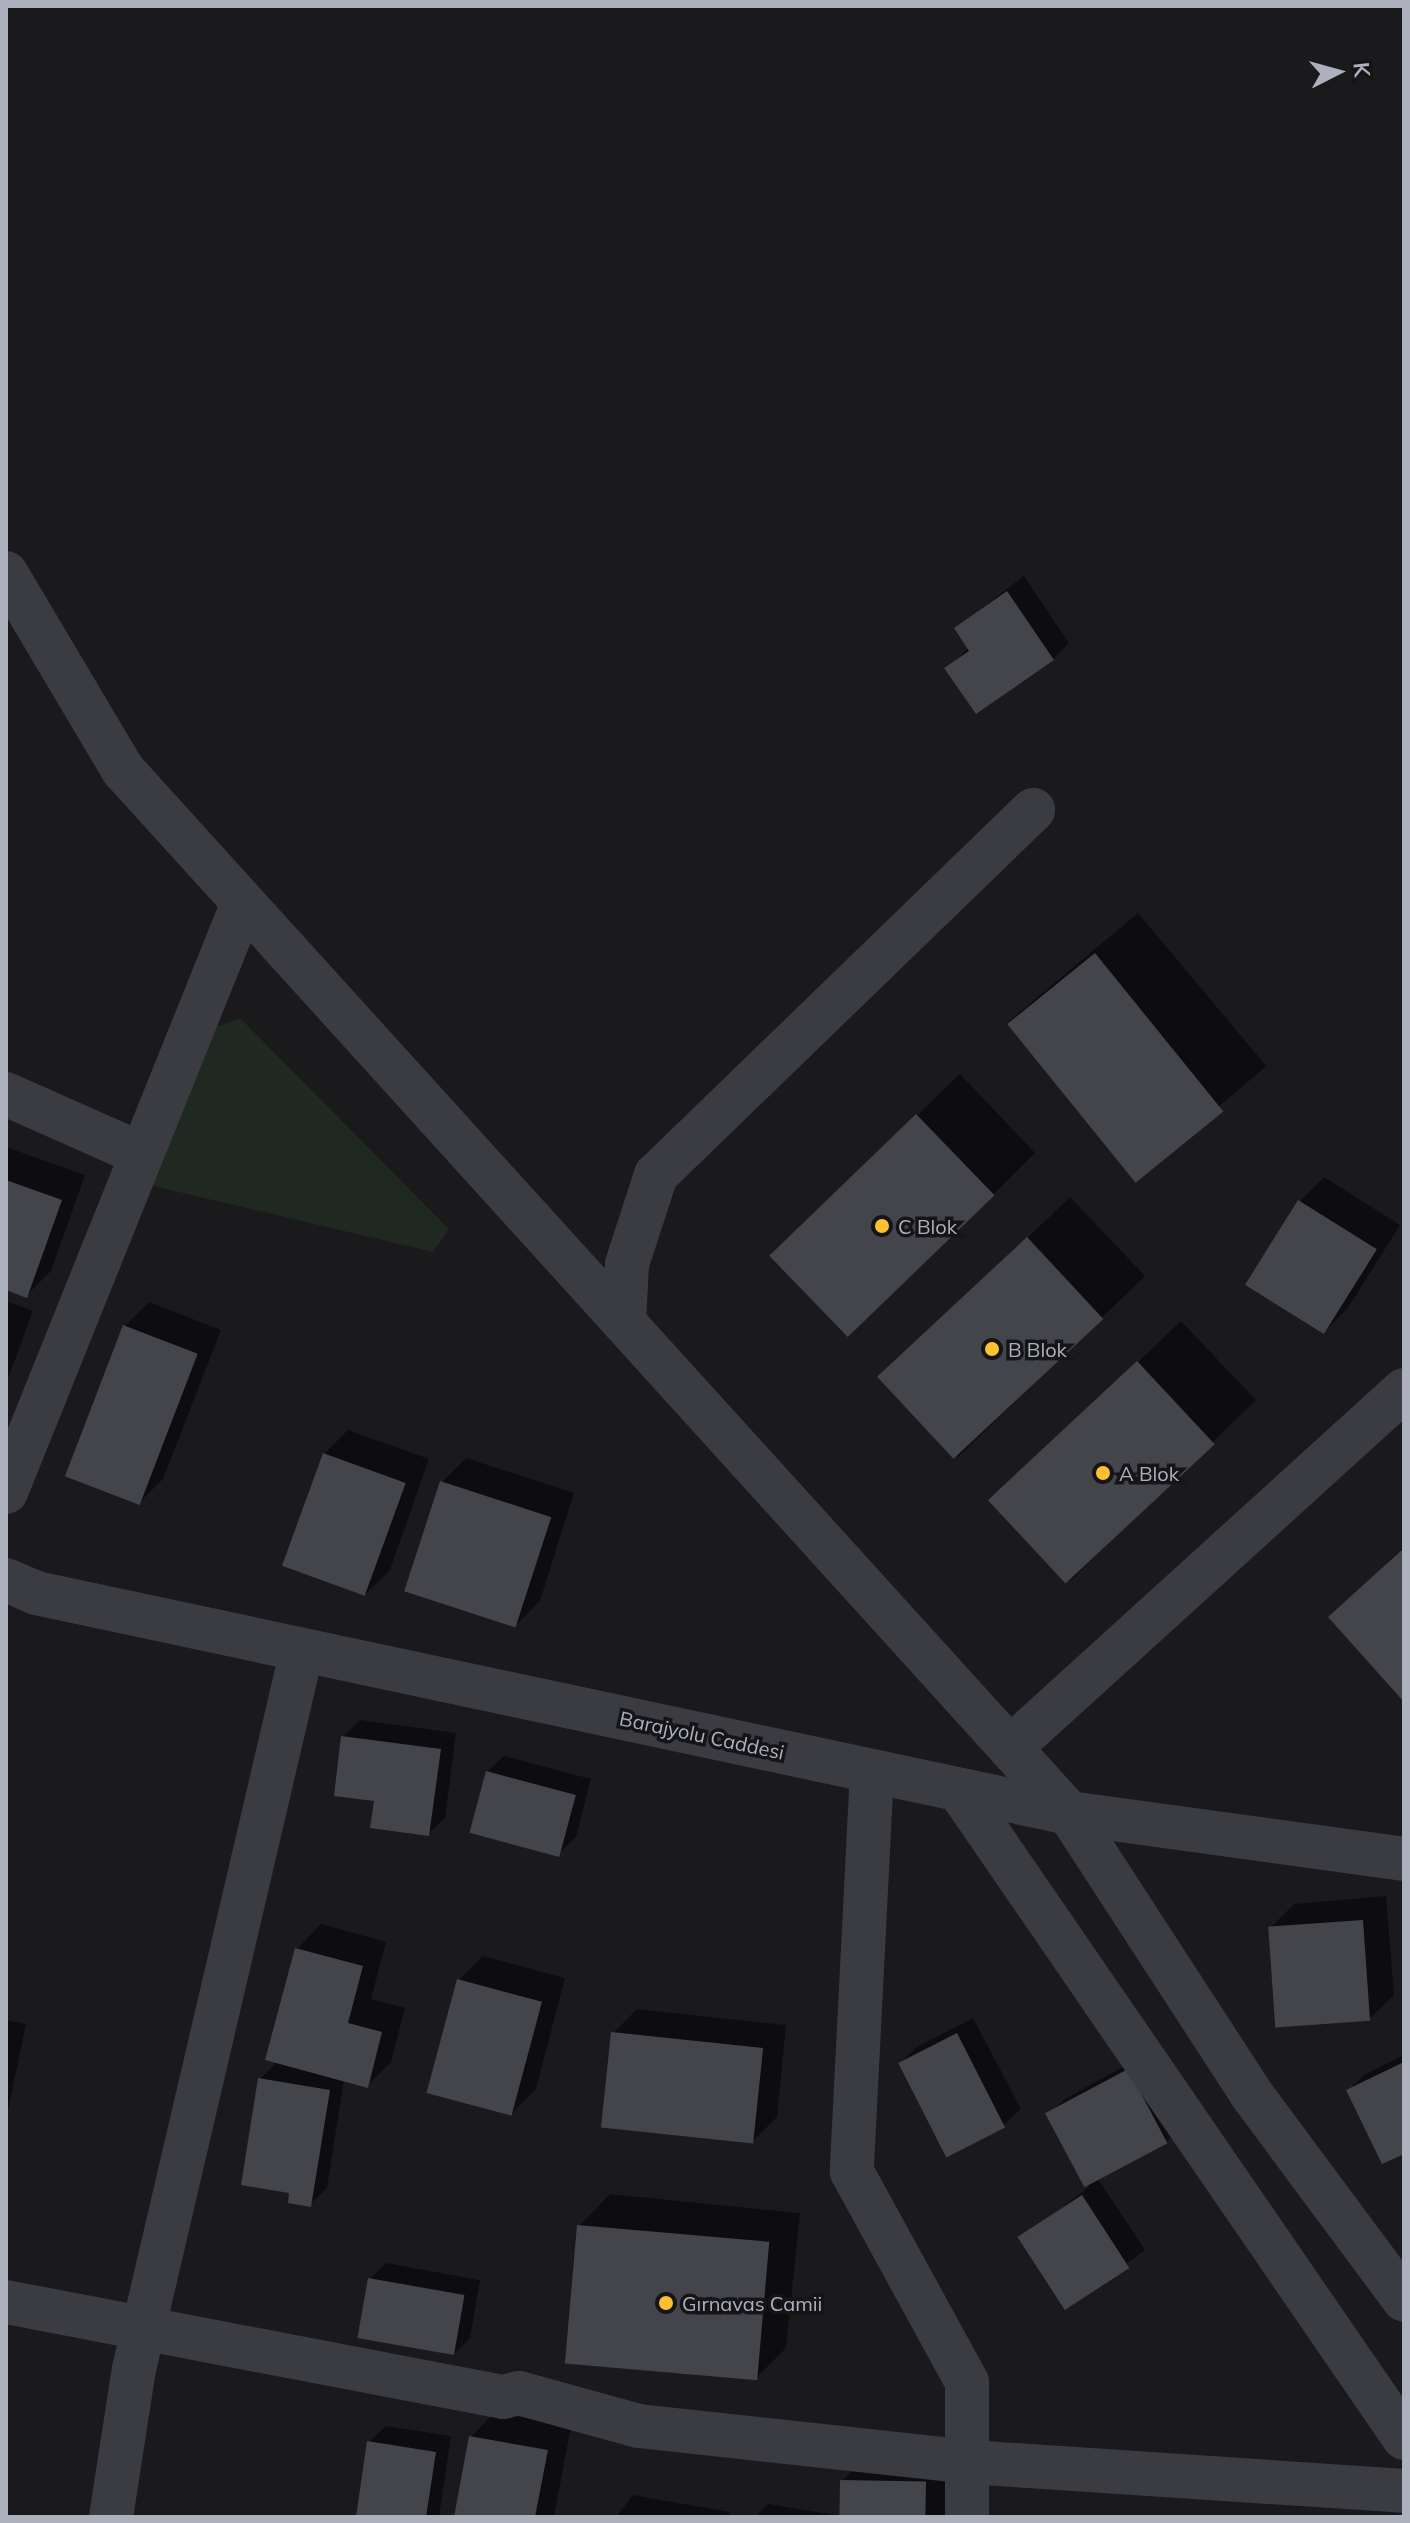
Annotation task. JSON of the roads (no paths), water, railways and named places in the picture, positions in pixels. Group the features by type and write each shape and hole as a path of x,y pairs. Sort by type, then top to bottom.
{"street":[{"path":"6,573 123,770 1069,1813 1252,2095 1404,2300"},
{"path":"624,1322 627,1264 656,1175 1033,810"},
{"path":"6,1492 243,903"},
{"path":"6,1094 141,1154"},
{"path":"1010,1748 1404,1390"},
{"name":"Barajyolu Caddesi","path":"6,1580 36,1593 1069,1813 1404,1859"},
{"path":"111,2517 143,2329 302,1650"},
{"path":"872,1771 852,2172 967,2382 967,2517"},
{"path":"959,1790 1404,2438"},
{"path":"6,2302 503,2397 519,2393 639,2426 969,2462 1404,2491"}],"place":[{"name":"C Blok","path":"882,1226"},
{"name":"B Blok","path":"992,1349"},
{"name":"A Blok","path":"1103,1473"},
{"name":"Gırnavas Camii","path":"666,2303"}]}
